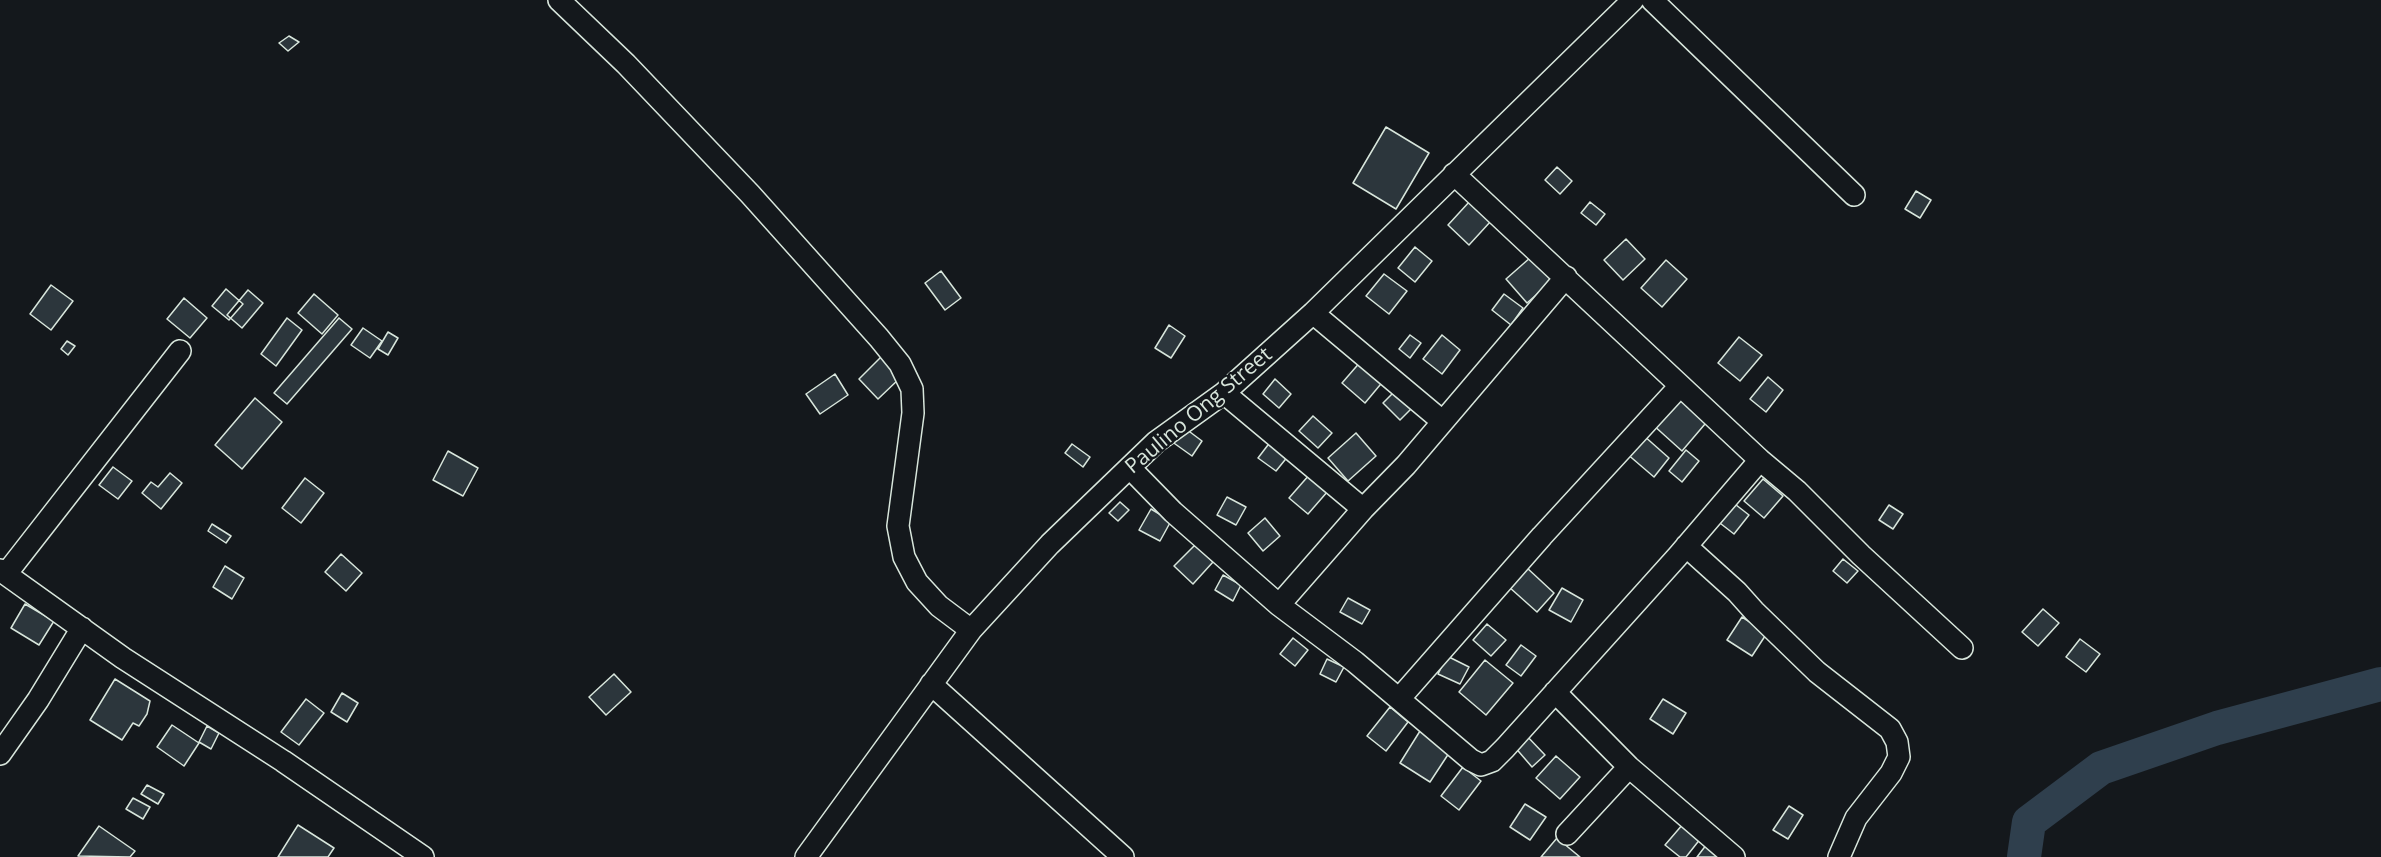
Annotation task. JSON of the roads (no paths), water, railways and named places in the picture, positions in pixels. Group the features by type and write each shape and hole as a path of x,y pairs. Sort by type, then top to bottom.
{"street":[{"path":"560,0 626,64 750,194 900,364 912,389 913,413 898,526 904,557 917,582 939,606 971,630"},
{"name":"Paulino Ong Street","path":"807,857 971,630 1050,544 1131,469 1156,442 1224,393 1313,313 1633,0"},
{"path":"1652,0 1854,195"},
{"path":"1455,174 1680,386 1797,491 1962,648"},
{"path":"1279,605 1363,509 1406,465 1566,277"},
{"path":"1313,313 1442,421"},
{"path":"180,351 3,572 82,628 423,857"},
{"path":"1399,699 1542,536 1680,386"},
{"path":"1224,393 1363,509"},
{"path":"1131,469 1173,512 1279,605 1355,662 1472,760 1481,765 1492,760 1505,748 1760,460"},
{"path":"1686,546 1737,592 1817,672 1890,729 1898,742 1899,758 1891,773 1856,818 1839,857"},
{"path":"0,754 38,700 82,628"},
{"path":"932,684 1124,857"},
{"path":"1555,692 1629,768 1734,857"},
{"path":"1567,834 1629,768"}],"waterway":[{"path":"2024,857 2029,822 2101,768 2217,728 2381,684"}]}
